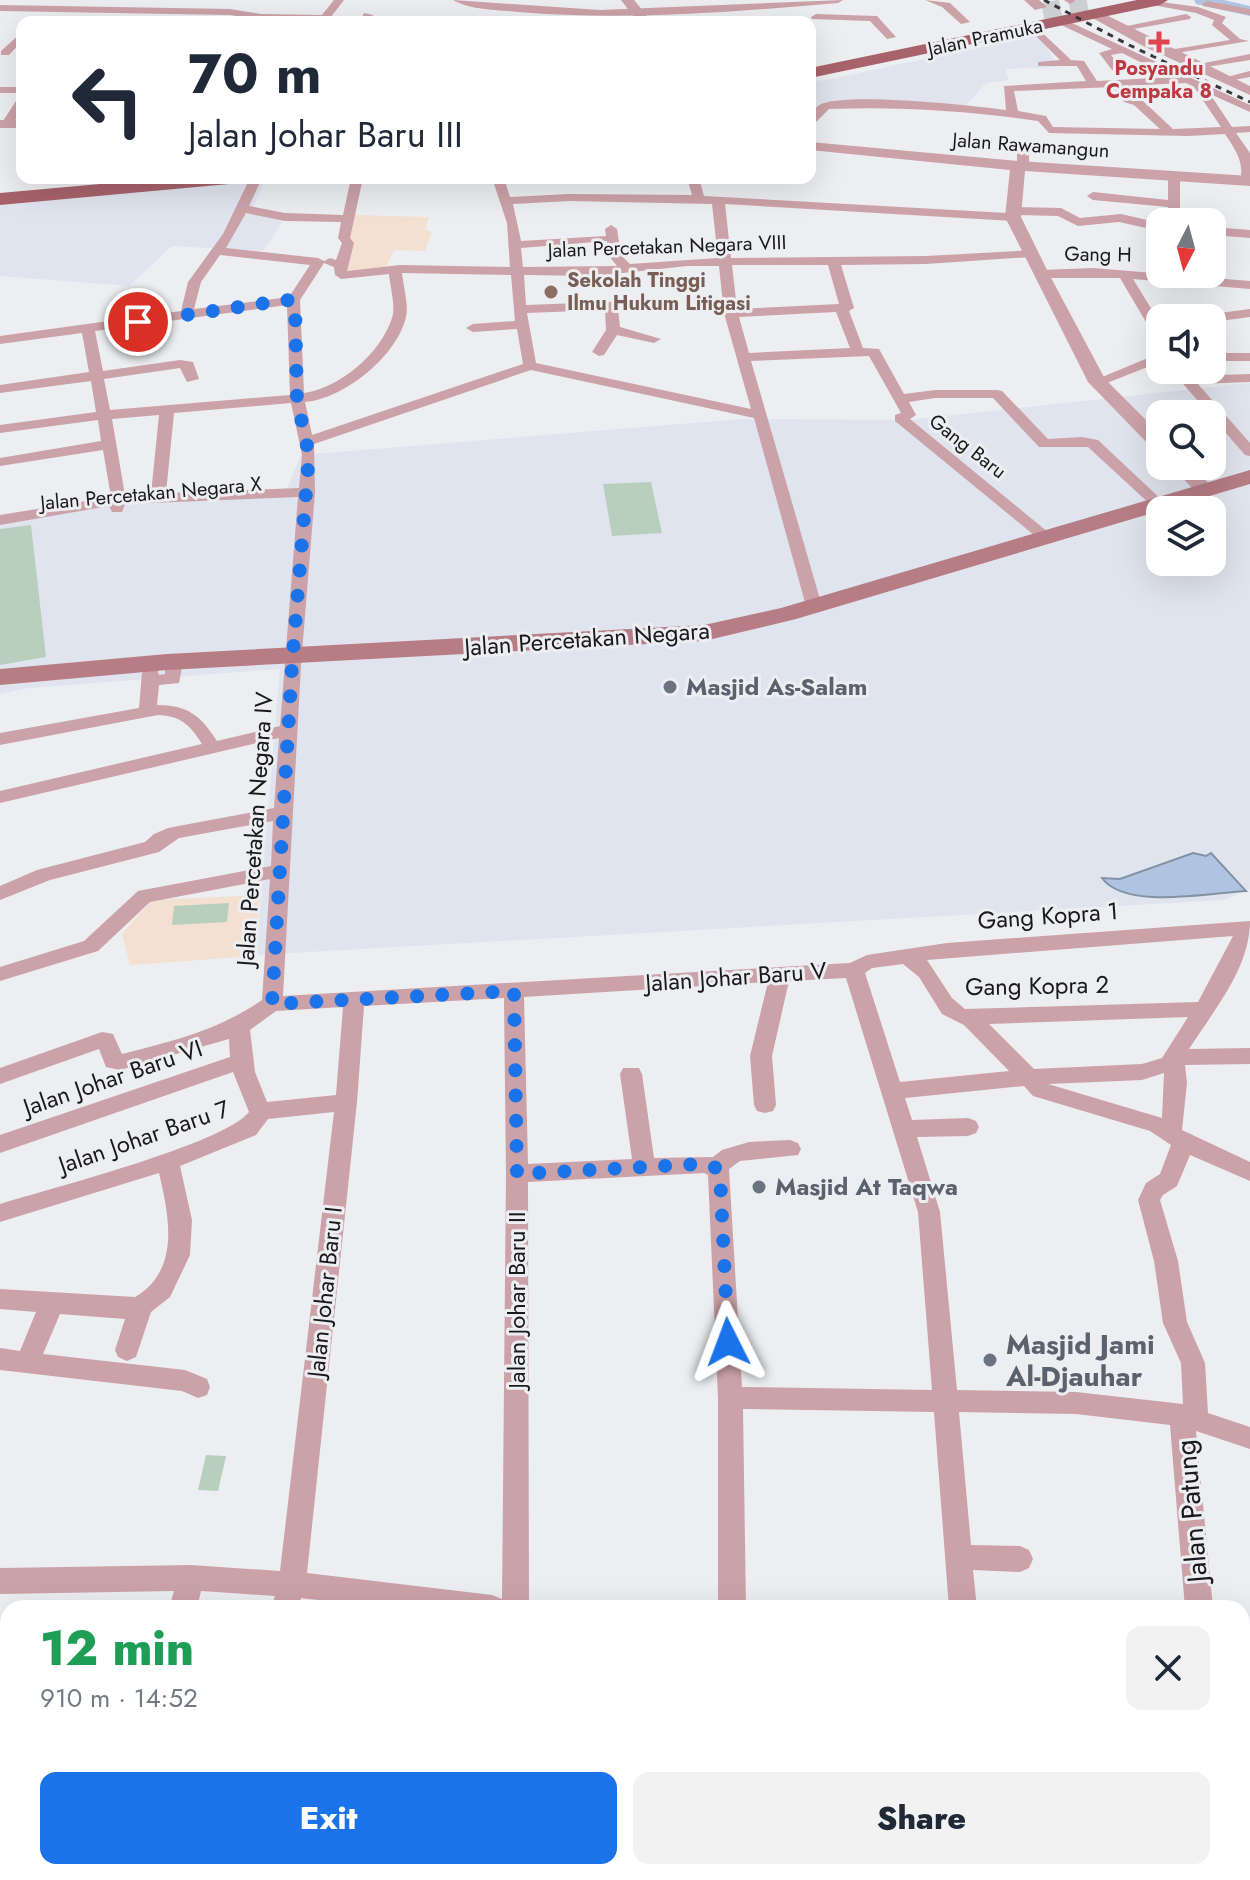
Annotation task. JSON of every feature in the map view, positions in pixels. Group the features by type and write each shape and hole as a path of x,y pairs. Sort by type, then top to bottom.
{"main road":[{"name":"Jalan Pramuka","path":"816,69 1032,26 1041,11 1071,0"},
{"name":"Jalan Pramuka","path":"1098,5 1128,0"},
{"name":"Jalan Pramuka","path":"816,58 1041,11 1155,1"},
{"name":"Jalan Pramuka","path":"872,41 902,39"},
{"name":"Jalan Pramuka","path":"816,68 902,39"},
{"path":"890,56 902,39"},
{"path":"30,184 133,187 165,184"},
{"path":"34,191 108,184 133,187"},
{"path":"0,196 59,186"},
{"path":"0,196 59,186"},
{"name":"Jalan Percetakan Negara","path":"1180,496 1250,477"},
{"name":"Jalan Percetakan Negara","path":"0,677 161,672 292,657 684,636 814,606 1146,506"}],"street":[{"path":"41,16 57,0"},
{"path":"458,0 494,11 533,4 568,14 635,13 709,4 746,14 814,13 873,18 902,39"},
{"path":"746,14 767,2 814,13 838,0"},
{"path":"930,0 946,5 964,23"},
{"path":"1187,0 1250,12"},
{"path":"1223,0 1250,6"},
{"path":"1155,1 1211,13 1222,19 1216,23 1224,27 1221,29 1244,41"},
{"path":"1098,5 1122,28 1194,66 1240,84 1250,74"},
{"path":"0,8 156,16"},
{"path":"1041,11 1250,109"},
{"path":"175,16 185,12 247,16"},
{"path":"1122,28 1186,17"},
{"path":"1032,26 1068,63"},
{"path":"3,53 16,37"},
{"path":"1169,53 1244,41"},
{"path":"1124,50 1104,53 1116,68 1156,65"},
{"path":"1194,66 1250,57"},
{"path":"1042,64 1080,63 1094,85"},
{"path":"1013,115 1008,88 1193,82"},
{"path":"1193,82 1244,153 1248,181"},
{"path":"1117,85 1128,100 1138,102 1169,131"},
{"path":"816,117 822,109 834,105 918,105 1043,118 1049,130 1250,129"},
{"path":"1023,145 1012,214 1097,382 1146,431"},
{"name":"Jalan Rawamangun","path":"816,147 1020,166 1092,171 1126,169 1248,181"},
{"path":"506,201 593,195 699,198 1012,214 1061,212 1078,222 1101,222 1099,205 1090,191 1092,171"},
{"path":"1174,175 1175,208"},
{"path":"188,315 186,304 192,288 253,184"},
{"path":"216,251 340,265 348,243 344,238 356,184"},
{"path":"500,184 517,245 520,309 530,366"},
{"path":"695,184 699,198"},
{"path":"1093,196 1175,204"},
{"path":"718,199 731,313 814,606"},
{"path":"241,208 285,217 349,219"},
{"path":"1102,218 1121,218 1146,225"},
{"path":"1226,232 1250,234"},
{"path":"517,245 606,234 615,256 628,270"},
{"path":"860,244 862,261"},
{"name":"Jalan Percetakan Negara VIII","path":"340,265 341,275 395,271 628,270 687,262 947,260 982,254 1031,253"},
{"path":"731,313 842,310 847,306 833,260"},
{"path":"0,340 293,300 318,262"},
{"path":"0,429 104,415 312,397 357,374 378,357 400,316 395,271"},
{"path":"1123,273 1146,308"},
{"name":"Gang H","path":"1041,274 1123,273 1250,285"},
{"name":"Jalan Percetakan Negara IV","path":"272,1004 292,657 309,455 297,400 293,300"},
{"path":"520,309 661,304"},
{"path":"581,377 613,330 611,306"},
{"path":"744,357 858,352 842,310"},
{"path":"1226,316 1250,313"},
{"path":"473,328 522,325"},
{"path":"88,329 110,444 117,506"},
{"path":"613,330 654,339"},
{"name":"Gang Baru","path":"858,352 874,352 909,415 900,418 1046,537"},
{"path":"1226,357 1250,357"},
{"path":"1097,382 1146,363"},
{"path":"0,389 185,364 192,379"},
{"path":"307,442 530,366 760,415"},
{"path":"1226,377 1250,378"},
{"path":"1190,384 1250,452"},
{"path":"899,399 935,394 997,394 1044,444 1093,443 1150,496"},
{"path":"158,497 167,409"},
{"path":"0,462 110,444"},
{"path":"1195,480 1204,489"},
{"name":"Jalan Percetakan Negara X","path":"0,528 158,497 306,497"},
{"name":"Jalan Percetakan Negara X","path":"0,520 117,506 306,497"},
{"path":"153,710 161,672"},
{"path":"0,739 153,710 193,717 213,748"},
{"path":"0,797 288,730"},
{"path":"0,893 44,875 152,847 161,838 175,832 282,813"},
{"path":"0,974 91,946 145,896 279,871"},
{"path":"1177,1138 1176,1083 1172,1060 1201,1008 1228,970 1248,928"},
{"name":"Gang Kopra 1","path":"854,970 867,962 1011,944 1248,928"},
{"name":"Gang Kopra 2","path":"906,956 921,966 941,1000 954,1014 1201,1008"},
{"name":"Jalan Johar Baru V","path":"272,1004 854,970 929,1212 962,1600"},
{"path":"765,1105 761,1056 780,975"},
{"name":"Jalan Johar Baru II","path":"514,991 517,1174 515,1600"},
{"name":"Jalan Johar Baru I","path":"288,1596 346,1102 354,1001"},
{"path":"0,1076 102,1040 106,1040 114,1061 120,1062 180,1047 240,1026 250,1016 272,1004"},
{"path":"968,1016 1041,1090 1157,1125 1177,1138 1250,1172"},
{"path":"240,1026 237,1038 242,1061 254,1105 262,1111"},
{"path":"893,1091 1066,1074 1142,1072 1172,1060 1250,1056"},
{"name":"Jalan Johar Baru VI","path":"0,1144 242,1061"},
{"path":"631,1074 644,1167"},
{"name":"Jalan Johar Baru 7","path":"0,1213 168,1161 248,1129 262,1111 346,1102"},
{"path":"904,1129 968,1127"},
{"name":"Jalan Patung","path":"1177,1138 1169,1180 1154,1189 1149,1200 1164,1249 1175,1323 1188,1346 1193,1363 1189,1417 1199,1600"},
{"path":"717,1168 720,1161 730,1155 790,1149"},
{"path":"0,1299 140,1308 159,1296 165,1288 178,1250 181,1229 168,1161"},
{"path":"517,1174 707,1164 717,1168 720,1174 730,1398 732,1600"},
{"path":"28,1361 52,1303"},
{"path":"127,1350 140,1308"},
{"path":"0,1359 185,1381 198,1387"},
{"path":"730,1398 1076,1403 1189,1417 1250,1438"},
{"path":"959,1557 1020,1559"},
{"path":"185,1600 191,1578"},
{"path":"0,1581 191,1578 288,1596 356,1600"}],"shaded area":[{"path":"1039,35 1058,67 1005,69 1009,80 986,83 965,106 816,108 816,80"},
{"path":"160,184 264,184 250,212 285,218 263,251 172,246 129,286 0,276 0,199"},
{"path":"352,215 429,217 425,230 432,232 425,251 394,250 386,267 334,272"},
{"path":"1250,383 1250,889 1224,900 256,955 280,669 29,688 0,694 0,518 95,505 285,494 301,455 742,419 907,420"},
{"path":"260,895 255,956 130,965 122,934 152,900"}],"green space":[{"path":"651,482 662,533 612,536 603,484"},
{"path":"31,525 46,657 0,665 0,529"},
{"path":"229,903 227,922 172,925 174,906"},
{"path":"206,1455 226,1456 218,1491 198,1490"}],"water":[{"path":"1193,853 1206,856 1211,853 1246,891 1148,897 1113,888 1102,878 1120,879"}],"waterway":[{"path":"1202,0 1250,11"}],"tunnel":[{"path":"1043,12 1093,2"}],"railway":[{"path":"1044,0 1129,45 1250,102"}],"place":[{"name":"Posyandu Cempaka 8","path":"1159,42"},
{"name":"Sekolah Tinggi Ilmu Hukum Litigasi","path":"551,292"},
{"name":"Masjid As-Salam","path":"670,687"},
{"name":"Masjid At Taqwa","path":"759,1187"},
{"name":"Masjid Jami Al-Djauhar","path":"990,1360"}],"route":[{"path":"138,322 287,300 295,303 297,400 309,455 292,665 272,1004 280,1006 514,991 517,1174 700,1164 717,1168 720,1174 728,1342"}]}
